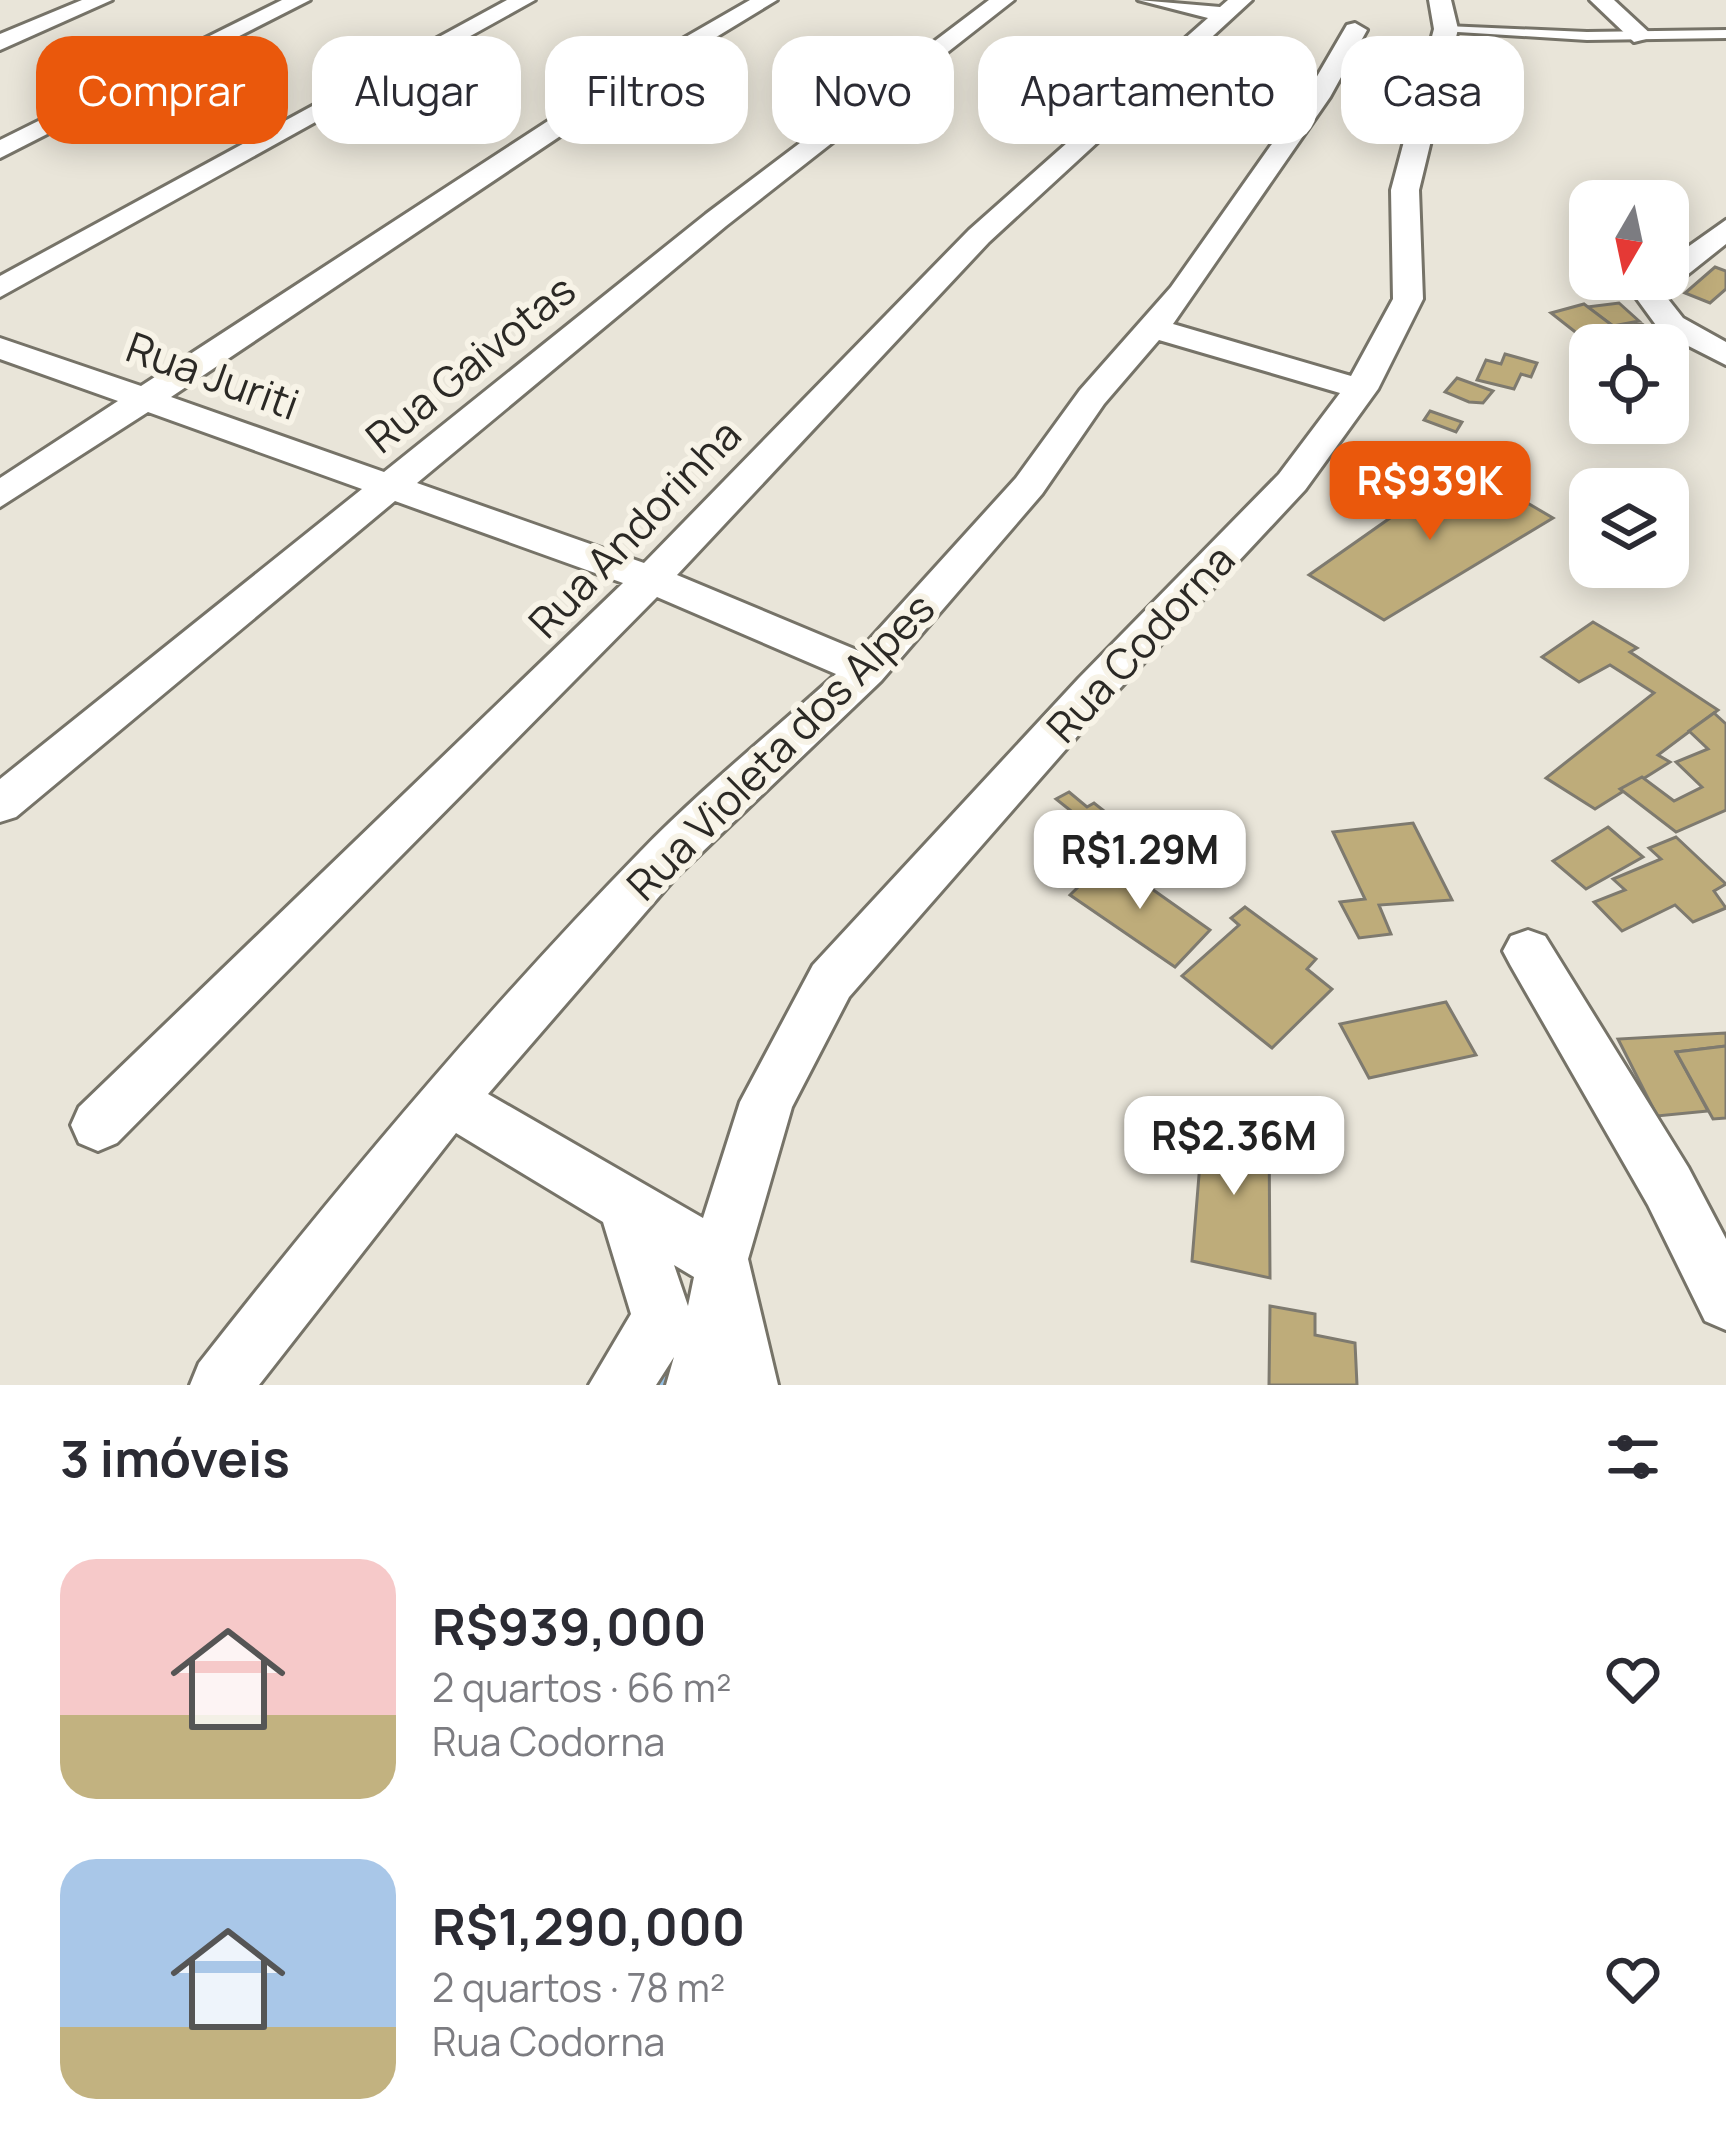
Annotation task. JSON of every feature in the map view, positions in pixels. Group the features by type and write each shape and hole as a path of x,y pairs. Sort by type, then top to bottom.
{"street":[{"path":"0,43 101,0"},
{"path":"0,149 299,0"},
{"path":"0,287 524,0"},
{"path":"0,494 620,85 766,0"},
{"path":"952,0 996,4"},
{"path":"1149,0 1233,7"},
{"path":"1600,0 1642,37"},
{"name":"Rua Gaivotas","path":"0,804 716,220 996,4"},
{"name":"Rua Andorinha","path":"98,1125 651,578 979,236 1233,7"},
{"name":"Rua Codorna","path":"697,1385 767,1102 831,981 1094,689 1292,482 1361,389 1408,298 1405,190 1443,15"},
{"name":"Rua Violeta dos Alpes","path":"221,1385 343,1226 659,863 866,670 1029,486 1092,397 1154,328 1220,241 1355,30"},
{"path":"1689,259 1726,229"},
{"path":"1652,300 1659,313 1726,355"},
{"path":"1154,328 1361,389"},
{"name":"Rua Juriti","path":"0,348 651,578 866,670"},
{"path":"1528,951 1668,1186 1726,1300"},
{"path":"450,1101 625,1204 721,1273 747,1385"},
{"path":"625,1204 663,1320 627,1382"}],"lane":[{"path":"1443,15 1642,37 1726,34"}],"building":[{"path":"1715,267 1726,271 1726,289 1710,303 1689,295"},
{"path":"1619,303 1639,321 1610,324 1587,307"},
{"path":"1584,304 1610,324 1569,327 1551,313"},
{"path":"1505,354 1537,363 1531,377 1521,374 1514,389 1477,380 1486,360 1501,364"},
{"path":"1457,378 1493,391 1483,403 1469,402 1445,392"},
{"path":"1430,411 1462,422 1456,432 1424,420"},
{"path":"1461,464 1553,518 1384,620 1309,575 1390,518 1378,511 1385,505 1398,513"},
{"path":"1593,622 1637,648 1630,652 1718,710 1658,755 1670,762 1595,809 1546,778 1654,693 1610,665 1579,682 1542,657"},
{"path":"1714,713 1726,724 1726,810 1676,832 1620,789 1642,777 1674,801 1702,787 1676,762 1708,749 1689,731"},
{"path":"1069,792 1087,807 1094,803 1132,833 1115,846 1056,799"},
{"path":"1413,823 1452,900 1379,905 1391,934 1359,938 1340,902 1365,899 1333,832"},
{"path":"1608,827 1643,857 1586,889 1553,861"},
{"path":"1676,837 1726,884 1714,891 1726,908 1693,922 1675,905 1622,931 1594,902 1625,890 1613,879 1661,859 1649,848"},
{"path":"1108,858 1210,930 1175,967 1070,895"},
{"path":"1245,907 1316,959 1307,969 1332,989 1272,1048 1182,976 1239,925 1231,918"},
{"path":"1446,1002 1476,1055 1369,1078 1340,1024"},
{"path":"1726,1033 1726,1046 1676,1052 1708,1111 1657,1116 1618,1039"},
{"path":"1726,1046 1726,1118 1713,1119 1676,1052"},
{"path":"1204,1114 1269,1128 1270,1278 1192,1261"},
{"path":"1270,1306 1315,1314 1315,1335 1355,1343 1357,1385 1269,1385"}],"waterway":[{"path":"663,1385 678,1351"}]}
